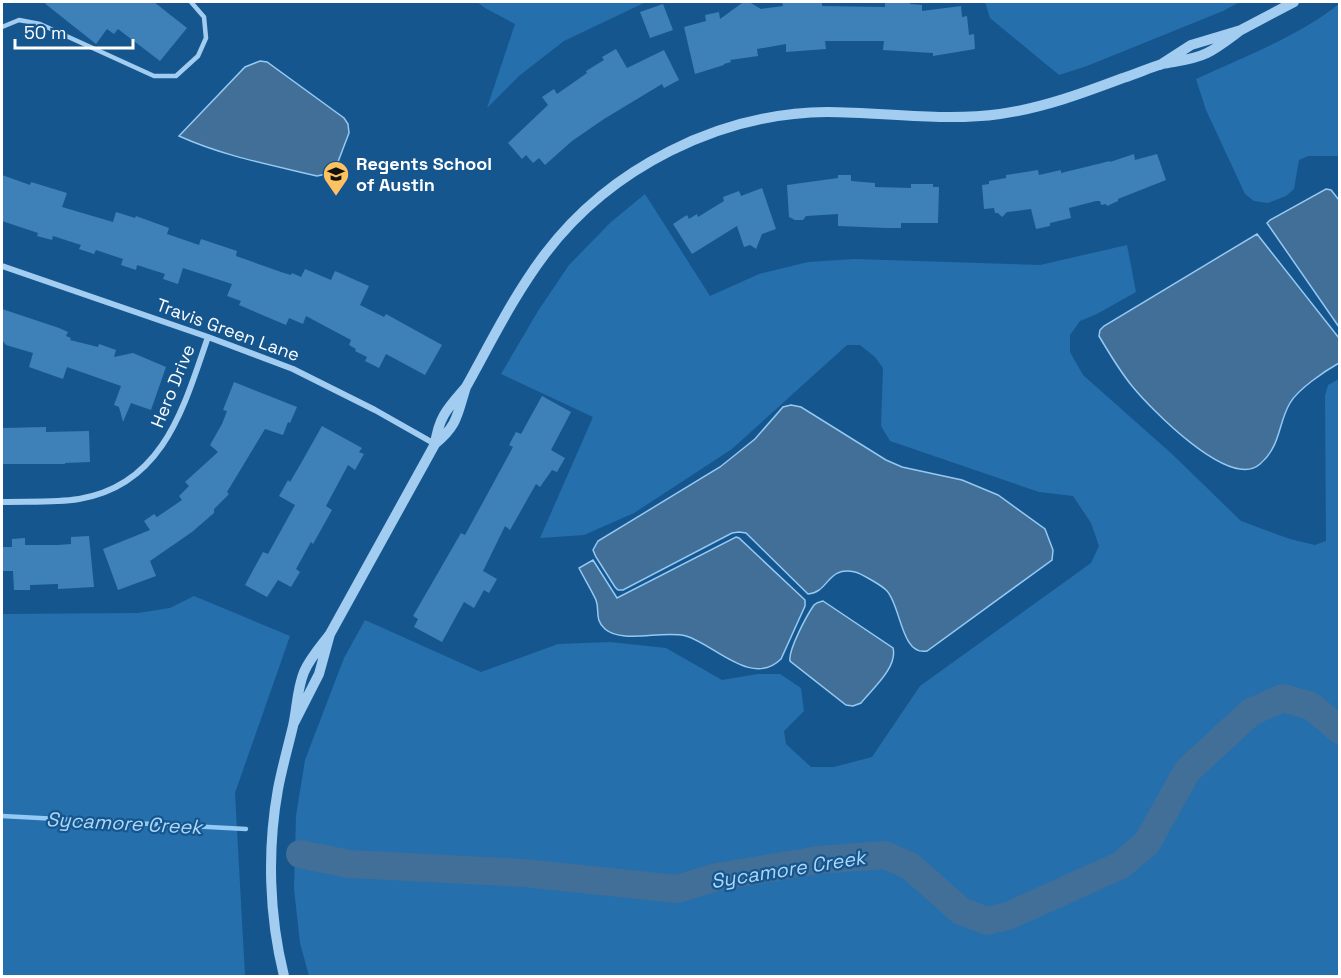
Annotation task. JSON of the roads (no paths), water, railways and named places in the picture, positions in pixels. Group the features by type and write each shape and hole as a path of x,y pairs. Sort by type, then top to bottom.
{"street":[{"path":"284,976 272,897 272,846 278,788 294,723 316,681 330,634 435,444 450,431 456,420 466,387 518,294 565,230 583,212 615,185 671,151 746,123 825,112 948,117 1002,114 1056,102 1160,65 1208,53 1240,30 1294,2"},
{"name":"Travis Green Lane","path":"2,266 208,337 293,369 435,444"},
{"name":"Hero Drive","path":"2,502 79,499 103,493 142,469 166,442 175,427 208,337"}],"lane":[{"path":"2,27 19,20 40,24 154,76 176,76 198,56 206,38 204,17 190,2"}],"waterway":[{"name":"Sycamore Creek","path":"300,854 349,864 524,873 677,889 717,877 818,860 885,855 910,866 961,911 987,921 1008,916 1121,865 1147,843 1187,771 1251,712 1283,698 1311,706 1340,730"},
{"name":"Sycamore Creek","path":"2,816 246,829"}],"place":[{"name":"Regents School of Austin","path":"336,197"}]}
